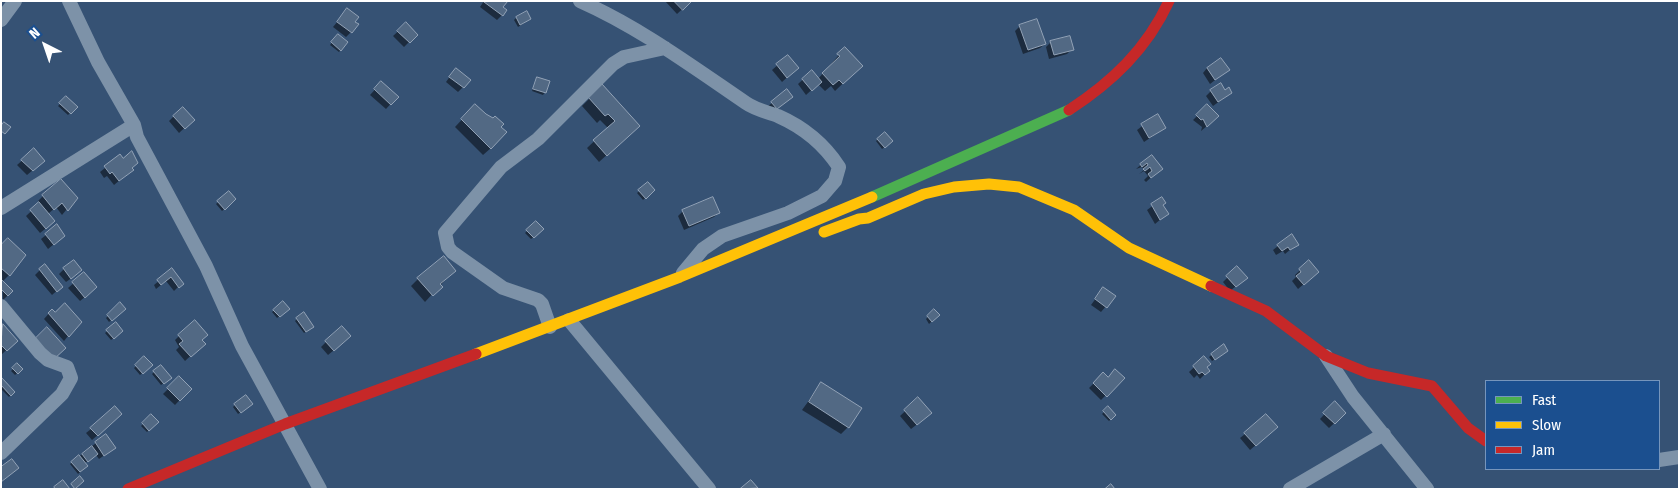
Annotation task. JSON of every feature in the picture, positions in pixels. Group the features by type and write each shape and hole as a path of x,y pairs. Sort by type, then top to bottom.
{"street":[{"path":"1,20 15,1"},
{"path":"69,1 98,62 134,125 137,137 206,266 242,346 320,489"},
{"path":"580,1 665,48 748,105 785,119 801,129 817,140 839,167 835,181 822,196 788,213 717,239 703,249 681,275"},
{"path":"128,489 285,425 569,320 734,254 922,177 1065,113 1123,69 1161,22 1169,1"},
{"path":"550,327 542,304 538,300 503,288 488,278 452,252 448,247 444,233 501,167 538,139 613,64 624,58 665,48"},
{"path":"1,208 134,125"},
{"path":"734,254 762,251 806,238 859,219 868,218 924,194 989,184 1019,188 1074,210 1129,248 1266,311 1326,356 1368,372 1432,386 1439,392 1465,428 1485,440"},
{"path":"1,453 62,394 71,378 67,367 48,360 3,311"},
{"path":"569,320 710,489"},
{"path":"1326,356 1353,397 1427,489"},
{"path":"1290,489 1384,434"},
{"path":"1660,460 1679,457"}],"building":[{"path":"508,1 503,7 507,10 503,16 484,2"},
{"path":"674,1 692,1 683,10"},
{"path":"347,8 359,17 355,22 359,24 352,33 337,22"},
{"path":"527,11 531,19 520,25 516,17"},
{"path":"1037,19 1046,44 1028,50 1019,25"},
{"path":"406,22 418,35 410,43 397,31"},
{"path":"338,34 348,42 341,51 331,42"},
{"path":"1070,36 1074,50 1054,55 1050,41"},
{"path":"845,47 863,66 843,84 839,80 833,85 822,73 840,56 837,54"},
{"path":"788,55 799,68 787,78 776,64"},
{"path":"1221,58 1230,70 1215,80 1207,68"},
{"path":"456,68 471,80 464,88 449,77"},
{"path":"812,70 822,82 812,91 802,79"},
{"path":"537,77 550,81 546,93 533,89"},
{"path":"381,81 399,97 391,105 374,89"},
{"path":"1221,83 1225,90 1229,87 1232,93 1218,102 1210,90"},
{"path":"602,84 640,126 607,156 593,140 615,121 608,114 605,116 588,97"},
{"path":"787,89 793,97 777,109 771,102"},
{"path":"66,96 78,107 71,114 59,103"},
{"path":"475,104 486,114 493,118 495,116 504,124 501,127 507,132 491,149 461,119"},
{"path":"1207,104 1219,116 1207,127 1203,119 1201,120 1196,115"},
{"path":"183,107 195,120 185,129 173,116"},
{"path":"1158,114 1166,128 1149,138 1141,124"},
{"path":"4,122 11,127 5,134 1,131 1,126"},
{"path":"885,132 893,141 885,148 877,139"},
{"path":"34,148 45,161 33,171 21,160"},
{"path":"132,151 138,163 132,168 134,170 119,181 104,166 120,154 123,158"},
{"path":"1152,155 1163,169 1151,178 1148,174 1152,171 1150,167 1145,171 1143,169 1148,165 1147,163 1142,167 1140,164"},
{"path":"61,179 78,198 68,211 62,203 54,210 42,195"},
{"path":"648,182 655,190 646,199 638,190"},
{"path":"229,191 236,199 225,210 217,201"},
{"path":"713,197 720,213 689,226 682,210"},
{"path":"1162,197 1166,203 1163,205 1169,214 1160,220 1151,204"},
{"path":"39,202 55,221 46,229 30,210"},
{"path":"536,221 544,229 534,238 526,230"},
{"path":"57,224 65,236 54,245 45,234"},
{"path":"1292,234 1299,245 1290,250 1288,247 1282,251 1277,245"},
{"path":"8,238 26,255 10,276 1,268 1,245"},
{"path":"444,256 456,271 440,284 443,287 433,296 417,278"},
{"path":"74,260 82,270 71,279 63,268"},
{"path":"1309,260 1319,272 1304,285 1296,276 1301,272 1299,269"},
{"path":"45,264 63,287 57,292 39,269"},
{"path":"1237,266 1248,278 1236,287 1226,276"},
{"path":"172,268 184,284 179,288 171,277 161,285 157,280"},
{"path":"84,272 97,287 85,298 72,282"},
{"path":"1,279 13,291 8,296 1,289"},
{"path":"1103,287 1116,296 1107,308 1095,299"},
{"path":"283,301 290,309 280,317 273,310"},
{"path":"120,302 126,309 112,321 107,315"},
{"path":"65,303 82,322 69,337 48,313 52,309 55,312"},
{"path":"934,309 940,315 932,322 927,316"},
{"path":"304,312 314,327 306,332 296,318"},
{"path":"195,320 208,335 202,340 206,344 191,357 179,344 183,341 178,335"},
{"path":"116,322 123,331 114,339 106,330"},
{"path":"3,324 18,341 7,351 1,345"},
{"path":"342,326 351,336 334,351 325,341"},
{"path":"47,327 66,348 53,360 34,340"},
{"path":"1224,344 1228,351 1215,360 1211,354"},
{"path":"144,356 153,365 143,374 135,365"},
{"path":"1204,356 1211,364 1207,367 1210,371 1205,375 1202,372 1199,374 1193,366"},
{"path":"17,363 23,369 18,374 12,368"},
{"path":"161,365 172,378 164,384 153,371"},
{"path":"1115,369 1125,378 1107,397 1093,383 1103,372 1108,377"},
{"path":"179,376 192,389 180,401 167,388"},
{"path":"2,378 15,392 11,396 1,385"},
{"path":"821,382 862,408 849,428 809,402"},
{"path":"246,395 253,404 241,413 234,404"},
{"path":"918,397 932,413 917,425 904,410"},
{"path":"1335,401 1346,413 1335,424 1323,413"},
{"path":"115,406 122,414 98,436 90,428"},
{"path":"1108,406 1116,415 1111,420 1103,411"},
{"path":"151,414 159,422 149,431 142,423"},
{"path":"1266,414 1278,427 1256,446 1244,433"},
{"path":"106,434 116,448 104,456 95,442"},
{"path":"92,446 98,454 88,462 82,454"},
{"path":"79,455 88,466 80,472 71,462"},
{"path":"12,459 19,468 1,482 1,467"},
{"path":"80,476 84,481 75,489 71,484"},
{"path":"63,480 70,489 55,489 54,487"},
{"path":"751,480 758,488 740,489"},
{"path":"1111,484 1115,489 1105,489"}],"traffic: fast":[{"path":"872,197 1069,110"}],"traffic: slow":[{"path":"824,232 859,219 868,218 924,194 954,187 989,184 1019,187 1074,210 1129,248 1211,286"},
{"path":"476,354 680,277 872,197"}],"traffic: jam":[{"path":"1069,110 1100,88 1127,63 1150,34 1169,1"},
{"path":"1211,286 1266,311 1326,356 1368,373 1432,386 1468,428 1485,440"},
{"path":"128,489 285,424 476,354"}]}
